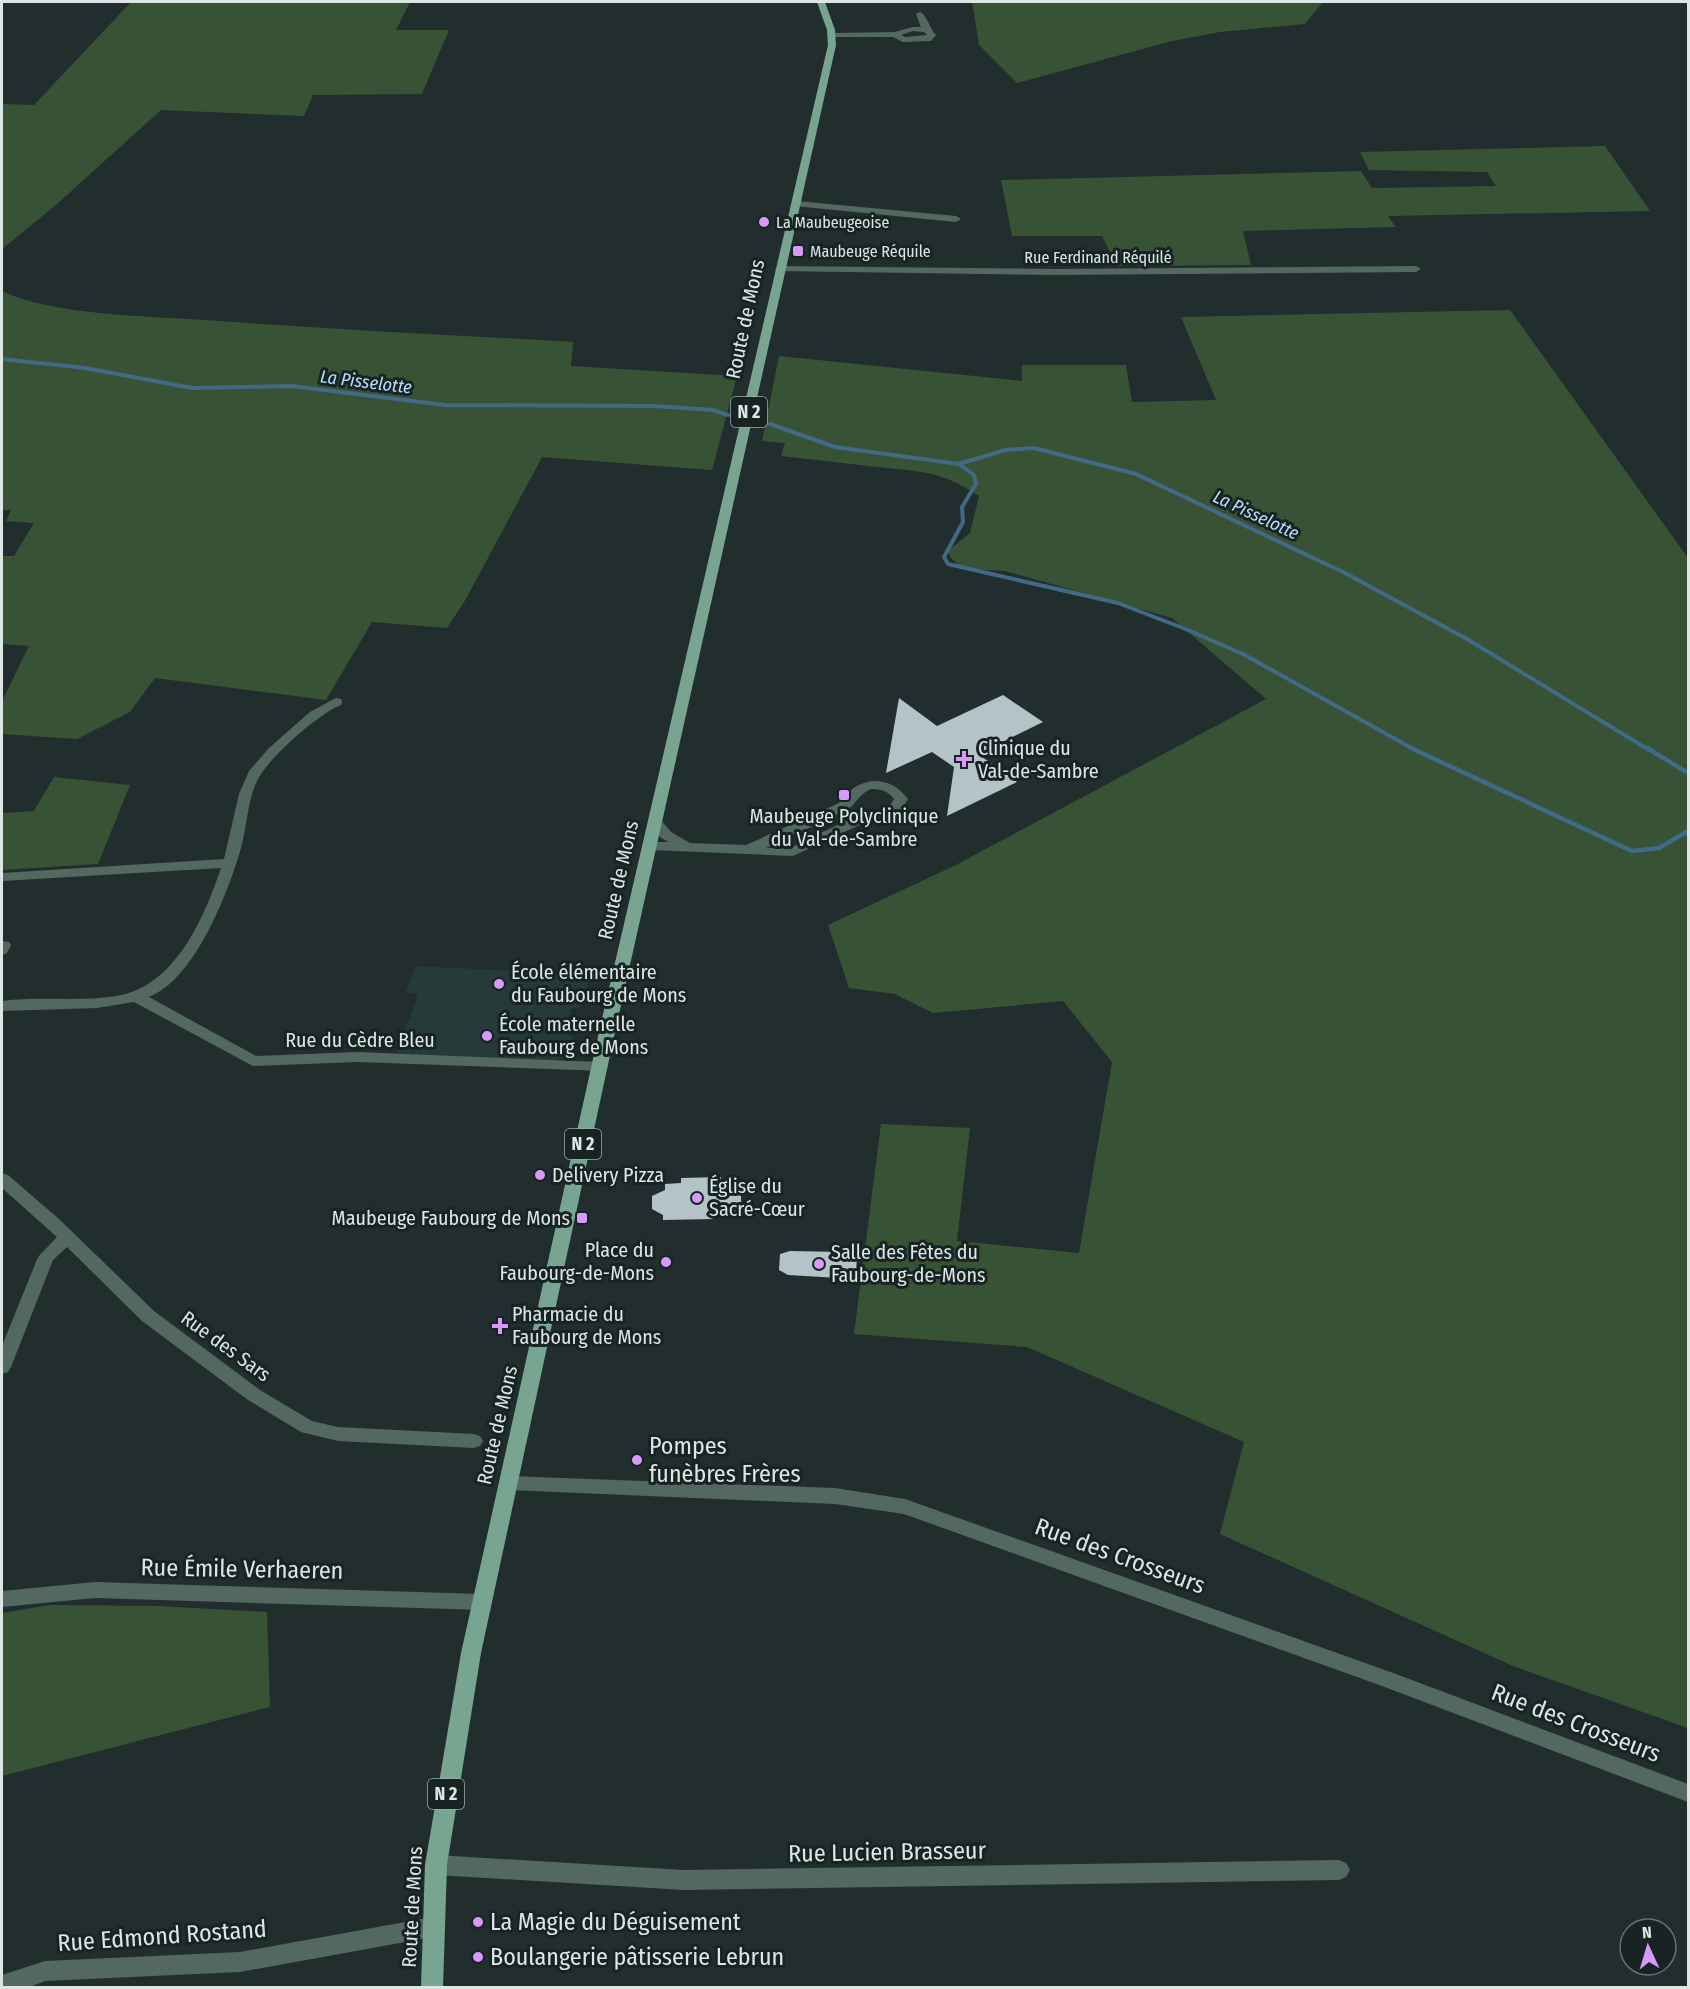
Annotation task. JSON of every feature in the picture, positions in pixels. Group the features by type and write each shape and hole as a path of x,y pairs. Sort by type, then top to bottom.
{"main road":[{"name":"Route de Mons","path":"432,1988 436,1865 442,1815 482,1602 600,1067 832,45 821,2"}],"street":[{"path":"831,35 895,34 913,29 926,30 920,14"},
{"path":"797,204 956,219"},
{"name":"Rue Ferdinand Réquilé","path":"780,269 1054,272 1416,268"},
{"path":"2,1006 20,1003 95,1002 137,997 152,990 179,965 220,890 247,788 254,774 271,753 329,705 336,702"},
{"path":"651,846 746,849 773,854 793,852 856,821 877,815 894,810 901,799 892,788 863,786 852,795 852,806 859,811 877,815"},
{"path":"746,849 758,846 851,801"},
{"path":"656,823 666,836 687,846"},
{"path":"2,877 229,863"},
{"name":"Rue du Cèdre Bleu","path":"137,997 253,1061 358,1057 600,1067"},
{"name":"Rue des Sars","path":"2,1179 148,1316 254,1395 308,1427 338,1434 474,1441"},
{"path":"2,1367 7,1342 46,1257 66,1238"},
{"name":"Rue des Crosseurs","path":"509,1483 835,1496 905,1507 1389,1680 1689,1793"},
{"name":"Rue Émile Verhaeren","path":"2,1599 95,1590 482,1602"},
{"name":"Rue Lucien Brasseur","path":"436,1865 684,1880 1339,1870"},
{"name":"Rue Edmond Rostand","path":"2,1985 22,1976 45,1971 240,1962 434,1927"}],"shaded area":[{"path":"415,966 591,975 581,1007 571,1009 565,1034 574,1037 570,1054 566,1058 545,1062 397,1053 418,994 406,992"}],"green space":[{"path":"131,2 410,2 396,30 449,30 422,94 313,95 304,116 161,110 57,204 2,249 2,104 34,105"},
{"path":"972,2 1323,2 1305,24 1220,32 1172,41 1017,83 979,45"},
{"path":"1605,146 1650,211 1388,216 1396,227 1243,231 1251,265 1117,266 1102,236 1012,236 1001,180 1361,171 1372,188 1496,186 1487,172 1369,170 1360,152"},
{"path":"2,291 46,305 100,313 573,342 571,366 737,376 712,470 542,457 466,599 447,628 372,622 326,700 155,678 130,712 77,739 2,734 2,701 29,646 2,644 2,556 14,556 34,523 6,521 11,510 2,510"},
{"path":"1510,310 1688,558 1688,1728 1513,1666 1220,1534 1244,1442 1027,1347 854,1334 881,1124 970,1128 957,1241 1079,1253 1112,1062 1063,1001 933,1013 895,994 849,988 828,925 956,865 1266,699 1172,618 1005,571 963,569 951,558 948,551 970,533 979,496 951,480 913,471 781,456 785,443 762,441 779,356 1022,381 1022,365 1126,365 1132,402 1216,400 1181,317"},
{"path":"54,777 130,785 98,864 2,870 2,813 34,811"},
{"path":"50,1605 159,1606 267,1612 270,1707 2,1776 2,1613"}],"building":[{"name":"Clinique du Val-de-Sambre","path":"1003,695 1043,722 978,754 1017,782 947,816 954,767 932,752 886,773 899,698 937,726"},
{"name":"Église du Sacré-Cœur","path":"721,1177 721,1189 741,1188 741,1211 715,1211 715,1219 663,1220 663,1215 652,1209 652,1196 665,1190 665,1184 681,1183 681,1178"},
{"name":"Salle des Fêtes du Faubourg-de-Mons","path":"842,1248 857,1249 856,1279 788,1275 779,1270 780,1254 790,1251 842,1252"}],"waterway":[{"name":"La Pisselotte","path":"2,359 85,368 192,388 292,386 445,405 654,406 713,410 728,415"},
{"name":"La Pisselotte","path":"770,424 835,447 959,464"},
{"name":"La Pisselotte","path":"959,464 1005,450 1034,448 1136,474 1345,573 1467,639 1649,750"},
{"path":"959,464 974,475 976,484 962,507 963,522 944,557 948,564 1118,603 1183,628 1243,654 1414,749"},
{"name":"La Pisselotte","path":"1647,748 1688,773"},
{"path":"1414,749 1632,851 1659,848 1688,831"}],"place":[{"name":"La Maubeugeoise","path":"764,222"},
{"name":"Maubeuge Réquile","path":"798,251"},
{"name":"Clinique du Val-de-Sambre","path":"964,759"},
{"name":"Maubeuge Polyclinique du Val-de-Sambre","path":"844,795"},
{"name":"École élémentaire du Faubourg de Mons","path":"499,984"},
{"name":"École maternelle Faubourg de Mons","path":"487,1036"},
{"name":"Delivery Pizza","path":"540,1175"},
{"name":"Église du Sacré-Cœur","path":"697,1198"},
{"name":"Maubeuge Faubourg de Mons","path":"582,1218"},
{"name":"Place du Faubourg-de-Mons","path":"666,1262"},
{"name":"Salle des Fêtes du Faubourg-de-Mons","path":"819,1264"},
{"name":"Pharmacie du Faubourg de Mons","path":"500,1326"},
{"name":"Pompes funèbres Frères","path":"637,1460"},
{"name":"La Magie du Déguisement","path":"478,1922"},
{"name":"Boulangerie pâtisserie Lebrun","path":"478,1957"}]}
